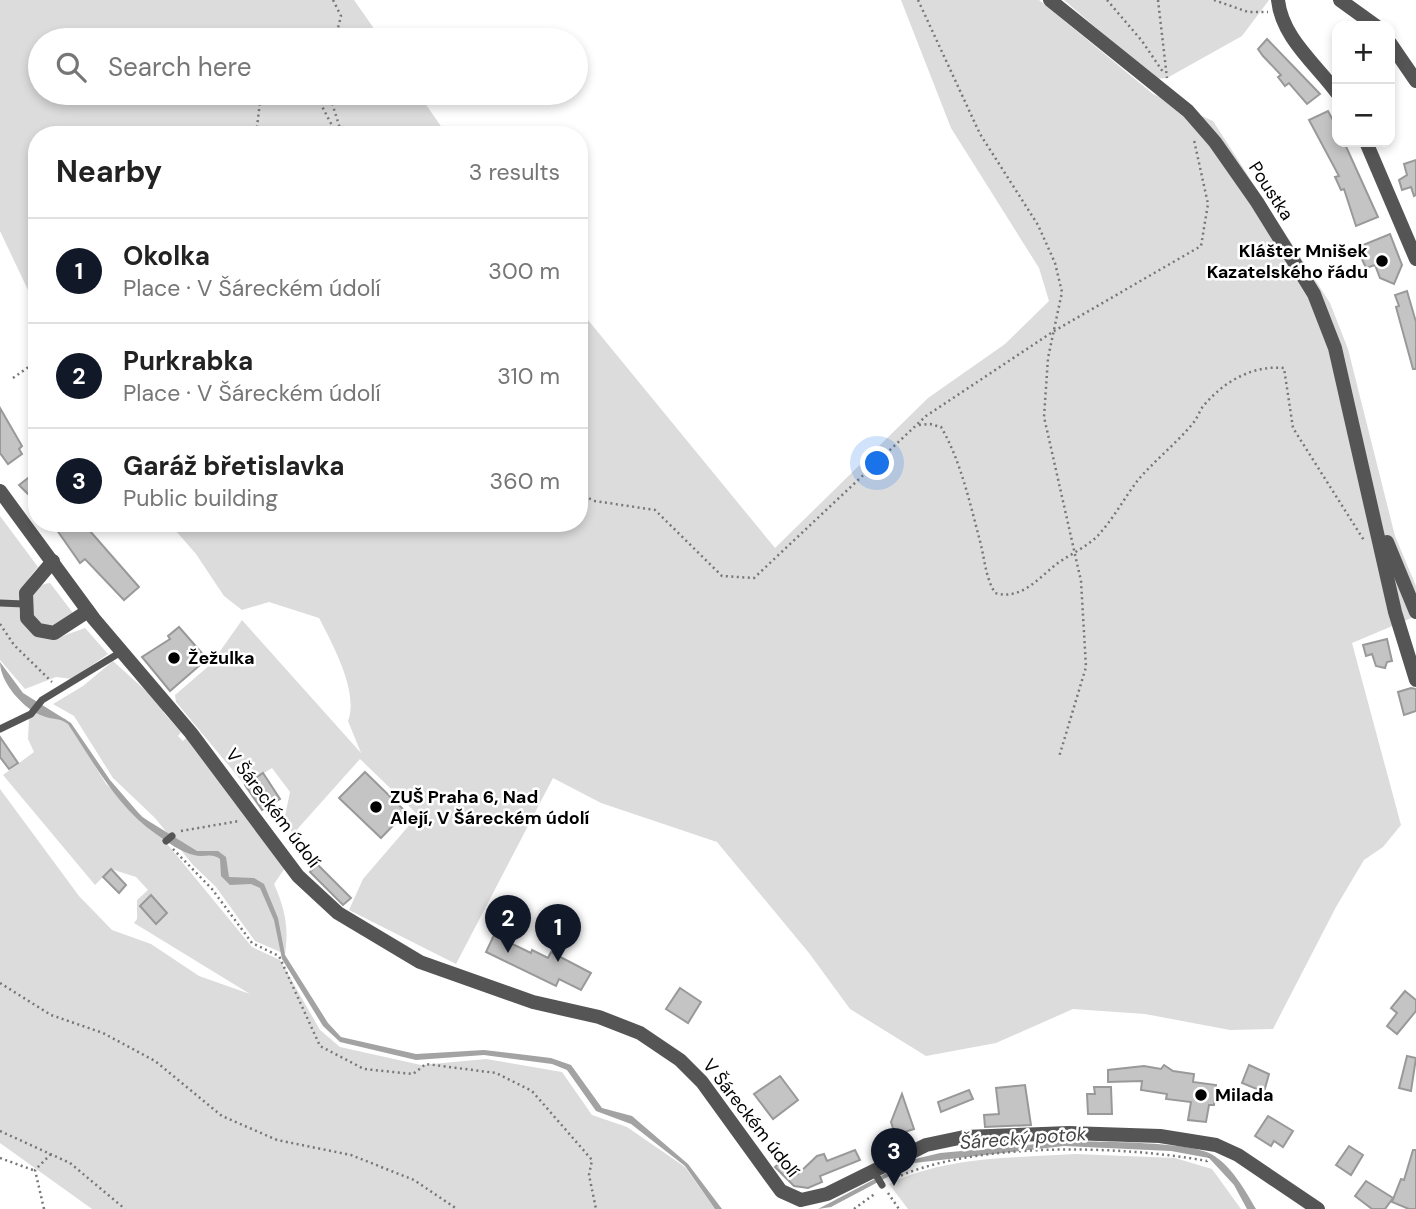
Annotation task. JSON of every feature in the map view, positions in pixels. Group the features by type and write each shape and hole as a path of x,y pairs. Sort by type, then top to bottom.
{"street":[{"name":"Poustka","path":"1050,0 1188,111 1215,142 1257,202 1314,294 1335,348 1395,612 1416,680"},
{"path":"1340,0 1369,21"},
{"path":"1279,6 1294,41 1332,87"},
{"path":"1395,50 1416,81"},
{"path":"1368,147 1416,259"},
{"name":"V Šáreckém údolí","path":"0,491 28,528"},
{"name":"Poustka","path":"1372,508 1416,612"},
{"name":"V Šáreckém údolí","path":"31,532 88,611 191,733 256,816 298,876 338,913 420,962 533,1002 622,1025 680,1060 702,1082 781,1191 790,1196 801,1200 827,1194 926,1145 964,1137 1069,1133 1160,1136 1216,1145 1238,1155 1318,1209"},
{"path":"53,561 26,593 24,604 27,618 38,630 54,633 88,611"}],"lane":[{"path":"0,603 24,604"},
{"path":"0,729 31,714 42,700 76,682 121,652"},
{"path":"874,1172 882,1185"}],"path":[{"path":"333,0 341,16 338,28"},
{"path":"918,0 980,134 1038,225 1055,263 1062,292 1048,358 1044,417 1081,581 1086,667 1059,757"},
{"path":"1107,0 1142,41 1173,87"},
{"path":"1158,0 1167,78"},
{"path":"1214,0 1248,12 1279,6"},
{"path":"257,126 260,105"},
{"path":"322,105 334,126"},
{"path":"332,105 337,126"},
{"path":"588,498 655,510 722,576 754,578 916,426 1054,331 1202,246 1208,204 1194,137"},
{"path":"13,378 28,367"},
{"path":"916,426 930,424 941,427 949,441 972,512 985,576 995,593 1008,597 1024,590 1074,550 1087,545 1101,533 1139,479 1193,423 1205,404 1239,376 1266,367 1284,368 1293,428 1368,546 1382,553"},
{"path":"0,624 34,668 60,689"},
{"path":"256,816 225,825 186,828 169,838 212,889 252,943 279,956 320,1046 364,1069 413,1074 426,1065 496,1073 532,1091 592,1160 589,1175 596,1209"},
{"path":"0,983 51,1015 103,1033 155,1061 222,1116 277,1140 351,1155 414,1180 457,1209"},
{"path":"0,1131 70,1163 125,1209"},
{"path":"854,1209 876,1193 882,1185 914,1169 979,1156 1070,1149 1159,1152 1207,1161 1216,1145"},
{"path":"34,1170 51,1154"},
{"path":"0,1158 34,1170"},
{"path":"34,1170 44,1209"},
{"path":"882,1185 899,1209"}],"shaded area":[{"path":"0,0 354,0 374,28 28,28 28,105 426,105 441,126 28,126 28,290 0,231"},
{"path":"901,0 1039,0 1153,94 1213,121 1330,303 1348,349 1395,536 1416,586 1416,616 1352,643 1401,825 1383,847 1364,860 1336,907 1273,1029 1230,1030 1145,1014 1073,1009 996,1043 926,1056 850,1009 809,953 717,842 601,803 553,778 456,964 349,910 363,879 418,815 360,759 293,834 284,821 290,792 272,768 245,785 176,702 175,695 211,664 242,620 361,753 348,721 350,696 347,683 319,618 269,602 242,610 224,596 196,554 177,532 588,532 588,320 775,548 928,398 1005,344 1049,301 1039,268 951,128"},
{"path":"1064,0 1269,0 1242,36 1167,78 1155,79"},
{"path":"0,516 38,567 23,589 19,602 20,616 60,637 85,628 108,654 72,679 56,677 25,689 0,660"},
{"path":"50,583 73,613 55,626 44,626 30,611 31,600 39,586"},
{"path":"113,661 166,709 163,712 181,732 178,736 183,741 186,738 195,748 285,868 274,884 285,918 285,954 255,941 216,887 193,865 155,818 113,778 74,716 53,704 83,686"},
{"path":"0,662 23,693 71,723 110,780 142,817 197,851 218,851 226,857 229,877 254,878 264,884 278,918 285,955 328,1023 341,1037 416,1054 484,1050 551,1058 571,1065 602,1108 632,1116 688,1164 722,1209 715,1209 685,1166 631,1124 596,1111 567,1070 552,1064 484,1055 416,1060 340,1042 323,1026 282,959 274,920 260,888 251,884 230,885 221,876 220,859 184,852 142,823 107,784 68,724 35,712 14,694 4,678"},
{"path":"40,711 66,719 106,784 150,823 252,947 280,960 320,1030 340,1047 421,1065 486,1059 562,1072 592,1115 627,1127 685,1167 715,1209 92,1209 0,1143 0,789 79,896 112,930 151,944 199,976 250,994 134,923 137,919 137,900 148,890 136,877 111,869 95,885 3,775 34,752 28,739 29,718"},
{"path":"1068,1141 1143,1143 1202,1150 1226,1166 1256,1209 1247,1209 1234,1185 1209,1158 1171,1151 1064,1146 914,1163 831,1207 818,1209 911,1160 940,1153"},
{"path":"1076,1154 1175,1158 1212,1169 1241,1209 908,1209 889,1184 911,1175 957,1163"}],"building":[{"path":"1267,39 1320,94 1307,104 1289,83 1285,86 1278,77 1281,75 1258,49"},
{"path":"1328,111 1332,119 1332,147 1346,147 1378,217 1356,226 1344,189 1341,190 1335,177 1339,176 1309,120"},
{"path":"1416,160 1414,196 1411,187 1402,190 1399,180 1407,175 1404,164"},
{"name":"Klášter Mnišek Kazatelského řádu","path":"1390,234 1402,265 1394,284 1380,278 1375,265 1366,268 1361,257 1367,255 1363,245"},
{"path":"1407,291 1416,322 1416,369 1413,369 1396,307 1399,306 1395,295"},
{"path":"0,408 22,446 19,449 22,454 8,464 0,453"},
{"path":"28,478 28,494 19,485"},
{"path":"58,532 91,532 139,587 124,600 85,559 80,563"},
{"name":"Žežulka","path":"179,627 207,659 170,691 142,657 170,639 168,636"},
{"path":"1387,639 1392,661 1387,662 1385,668 1376,666 1372,654 1366,656 1363,645"},
{"path":"1416,689 1416,711 1404,715 1398,692"},
{"path":"0,737 18,763 9,769 0,757"},
{"name":"ZUŠ Praha 6, Nad Alejí, V Šáreckém údolí","path":"365,772 406,812 381,838 339,798"},
{"path":"263,773 280,799 262,810 245,785"},
{"path":"317,864 351,898 343,905 310,872"},
{"path":"111,869 126,885 119,893 103,877"},
{"path":"151,895 167,913 156,924 140,906"},
{"path":"494,935 531,953 532,950 548,958 551,952 591,973 581,990 559,979 556,986 486,952"},
{"path":"680,988 701,1002 688,1023 666,1009"},
{"path":"1405,991 1416,1000 1416,1011 1397,1034 1387,1026 1397,1013 1391,1008"},
{"path":"1407,1056 1416,1058 1411,1091 1399,1088"},
{"name":"Milada","path":"1164,1065 1173,1071 1194,1074 1193,1082 1216,1085 1214,1105 1209,1105 1206,1122 1188,1120 1191,1102 1166,1099 1167,1094 1141,1090 1142,1081 1108,1082 1108,1070 1144,1066 1161,1069"},
{"path":"1249,1065 1269,1074 1264,1092 1242,1083"},
{"path":"780,1076 798,1100 773,1119 754,1094"},
{"path":"1025,1085 1031,1125 985,1127 984,1115 999,1114 996,1088"},
{"path":"1094,1087 1111,1087 1112,1114 1088,1114 1087,1094 1095,1094"},
{"path":"969,1090 973,1099 941,1112 938,1102"},
{"path":"902,1094 914,1129 895,1135 891,1122"},
{"path":"1268,1116 1293,1131 1283,1147 1274,1141 1271,1146 1255,1136"},
{"path":"1349,1146 1363,1155 1351,1175 1336,1165"},
{"path":"855,1150 860,1160 820,1176 822,1182 808,1188 794,1186 775,1167 784,1159 798,1174 817,1156 824,1154 827,1161"},
{"path":"1413,1150 1416,1150 1416,1209 1409,1209 1392,1202 1401,1179 1404,1180"},
{"path":"1366,1181 1393,1198 1385,1209 1372,1209 1355,1196"}],"place":[{"name":"Klášter Mnišek Kazatelského řádu","path":"1382,261"},
{"name":"Žežulka","path":"174,658"},
{"name":"ZUŠ Praha 6, Nad Alejí, V Šáreckém údolí","path":"376,807"},
{"name":"Purkrabka","path":"508,953"},
{"name":"Okolka","path":"558,962"},
{"name":"Milada","path":"1201,1095"},
{"name":"Garáž břetislavka","path":"894,1186"}],"water label":[{"name":"Šárecký potok","path":"1023,1138"}]}
